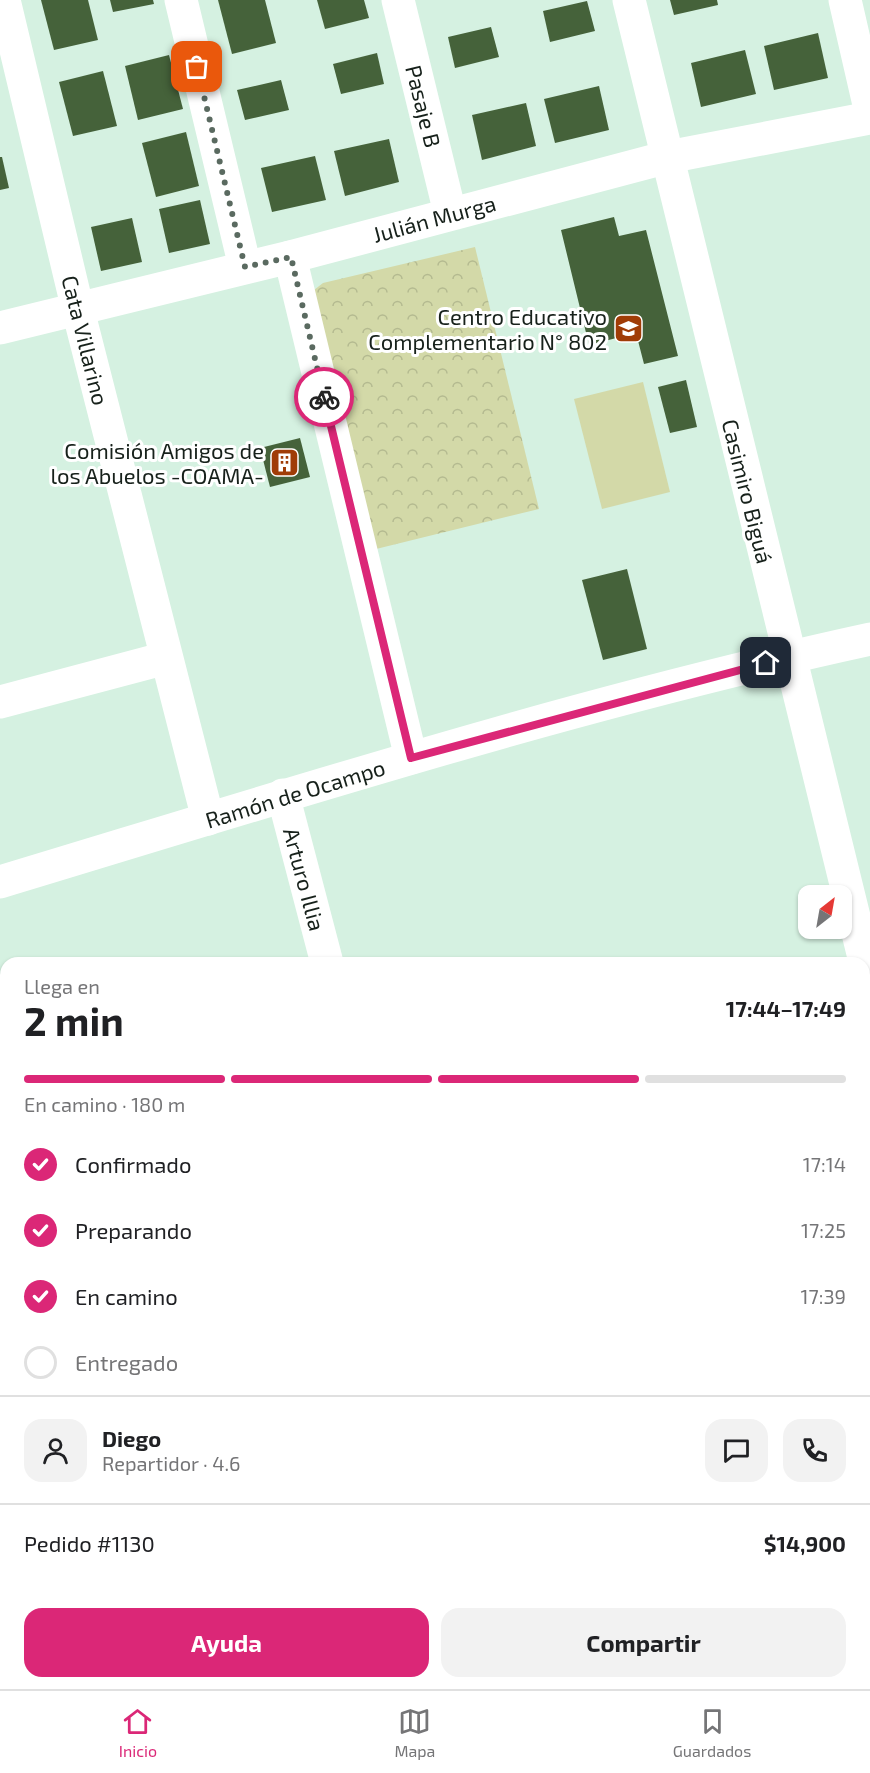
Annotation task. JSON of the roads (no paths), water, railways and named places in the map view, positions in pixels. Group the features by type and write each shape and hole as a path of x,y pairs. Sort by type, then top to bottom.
{"street":[{"name":"Cata Villarino","path":"4,0 78,310 208,819"},
{"path":"181,0 245,267"},
{"name":"Pasaje B","path":"398,0 450,213"},
{"name":"Casimiro Biguá","path":"629,0 788,657 864,957"},
{"path":"845,0 870,109"},
{"name":"Julián Murga","path":"0,328 291,257 668,157 870,118"},
{"path":"291,257 411,758"},
{"name":"Ramón de Ocampo","path":"0,882 411,758 788,657 870,639"},
{"path":"0,702 166,658"},
{"name":"Arturo Illia","path":"283,795 325,957"}],"place":[{"name":"Centro Educativo Complementario N° 802","path":"628,329"},
{"name":"Comisión Amigos de los Abuelos -COAMA-","path":"285,463"}]}
